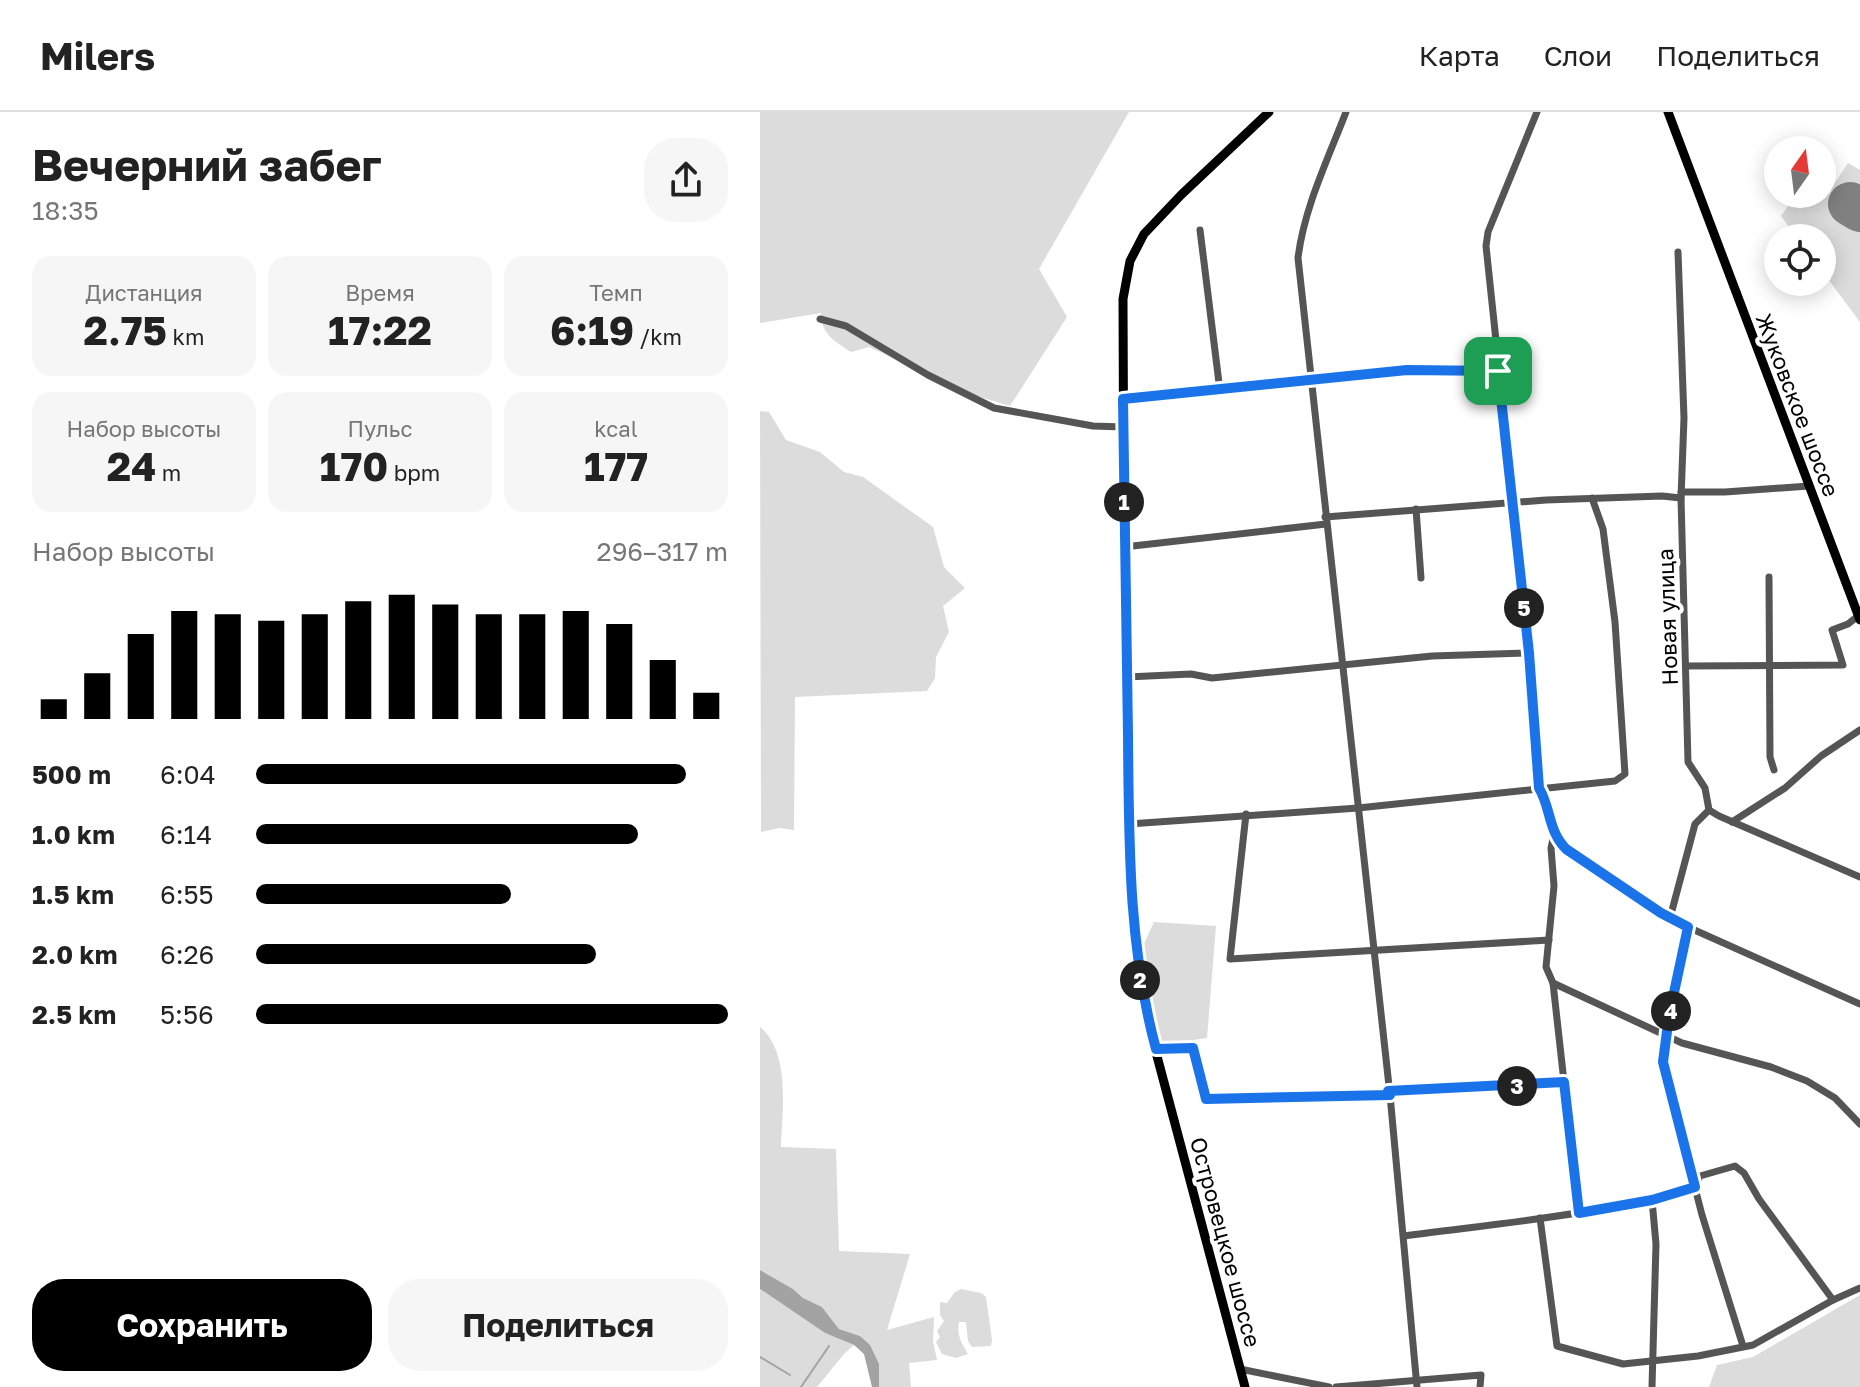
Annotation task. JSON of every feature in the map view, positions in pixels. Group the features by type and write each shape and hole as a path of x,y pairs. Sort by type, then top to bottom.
{"main road":[{"name":"Островецкое шоссе","path":"1245,1387 1145,1011 1134,939 1124,547 1123,299 1130,261 1144,234 1269,112"},
{"name":"Жуковское шоссе","path":"1668,112 1859,618"}],"street":[{"path":"1346,112 1315,191 1298,258 1374,950 1417,1385"},
{"path":"1537,112 1488,232 1486,246 1529,653 1539,788 1546,801 1554,834 1551,848 1554,886 1546,967 1553,983 1579,1213"},
{"path":"1200,230 1220,391"},
{"name":"Новая улица","path":"1678,252 1684,418 1681,495 1688,762 1705,788 1709,810"},
{"path":"820,319 846,326 928,375 994,408 1093,426 1124,427"},
{"path":"1123,399 1407,370 1498,371"},
{"path":"1124,547 1416,509 1809,486"},
{"path":"1129,824 1358,808 1615,781 1625,774 1613,607 1603,529 1592,498"},
{"path":"1416,509 1421,578"},
{"path":"1769,577 1770,757 1774,770"},
{"path":"1687,666 1843,665 1832,630 1859,618"},
{"path":"1127,677 1191,674 1212,678 1432,656 1529,653"},
{"path":"1732,822 1785,788 1821,756 1860,730"},
{"path":"1670,918 1695,824 1709,810 1860,877"},
{"path":"1246,814 1230,959 1549,940"},
{"path":"1554,834 1573,854 1670,918 1860,1004"},
{"path":"1688,927 1669,1016 1664,1067 1695,1187 1743,1346"},
{"path":"1553,983 1668,1037 1807,1081 1835,1098 1860,1124"},
{"path":"1156,1049 1193,1048 1206,1099 1389,1093 1564,1082"},
{"path":"1404,1236 1652,1200 1695,1187 1700,1176 1735,1166 1744,1173 1759,1199 1833,1300"},
{"path":"1652,1200 1656,1244 1652,1387"},
{"path":"1540,1218 1557,1346 1623,1364 1698,1356 1743,1346 1772,1336 1860,1288"},
{"path":"1240,1369 1329,1387"},
{"path":"1336,1387 1417,1385 1481,1375 1480,1387"}],"shaded area":[{"path":"760,112 1129,112 1039,269 1067,317 1010,406 974,395 869,347 851,352 826,332 821,313 760,323"},
{"path":"1848,163 1860,170 1860,322 1836,290 1836,224 1787,224 1781,216 1787,208 1836,208 1836,181"},
{"path":"760,411 769,412 786,440 820,452 844,472 863,477 933,527 944,567 965,588 943,606 949,632 936,657 935,678 927,691 795,697 794,830 780,828 761,832"},
{"path":"1154,922 1216,926 1207,1038 1159,1045 1143,946"},
{"path":"760,1027 770,1038 781,1067 781,1147 836,1149 839,1251 910,1254 887,1330 934,1317 933,1342 937,1360 909,1363 911,1387 879,1387 878,1364 860,1336 839,1329 822,1307 760,1270"},
{"path":"760,1270 822,1307 839,1329 860,1336 870,1345 879,1364 879,1387 872,1387 864,1354 854,1345 825,1333 760,1289"},
{"path":"760,1289 825,1333 854,1345 817,1387 760,1387"},
{"path":"961,1289 986,1297 992,1340 991,1346 972,1347 968,1341 966,1322 959,1322 959,1335 968,1354 956,1358 942,1354 936,1342 940,1337 937,1331 944,1321 940,1315 940,1302 947,1303"},
{"path":"1860,1295 1860,1387 1709,1387 1717,1365 1753,1357"}],"waterway":[{"path":"801,1387 829,1346"},
{"path":"760,1357 790,1375"}],"runway":[{"path":"1850,204 1860,210"}],"route":[{"path":"1407,370 1498,371 1529,653 1539,788 1546,801 1554,834 1573,854 1661,913 1688,927 1669,1016 1663,1062 1695,1187 1652,1200 1579,1213 1564,1082 1388,1091 1390,1095 1206,1099 1193,1048 1156,1049 1145,1011 1134,939 1129,824 1123,399 1407,370"}]}
